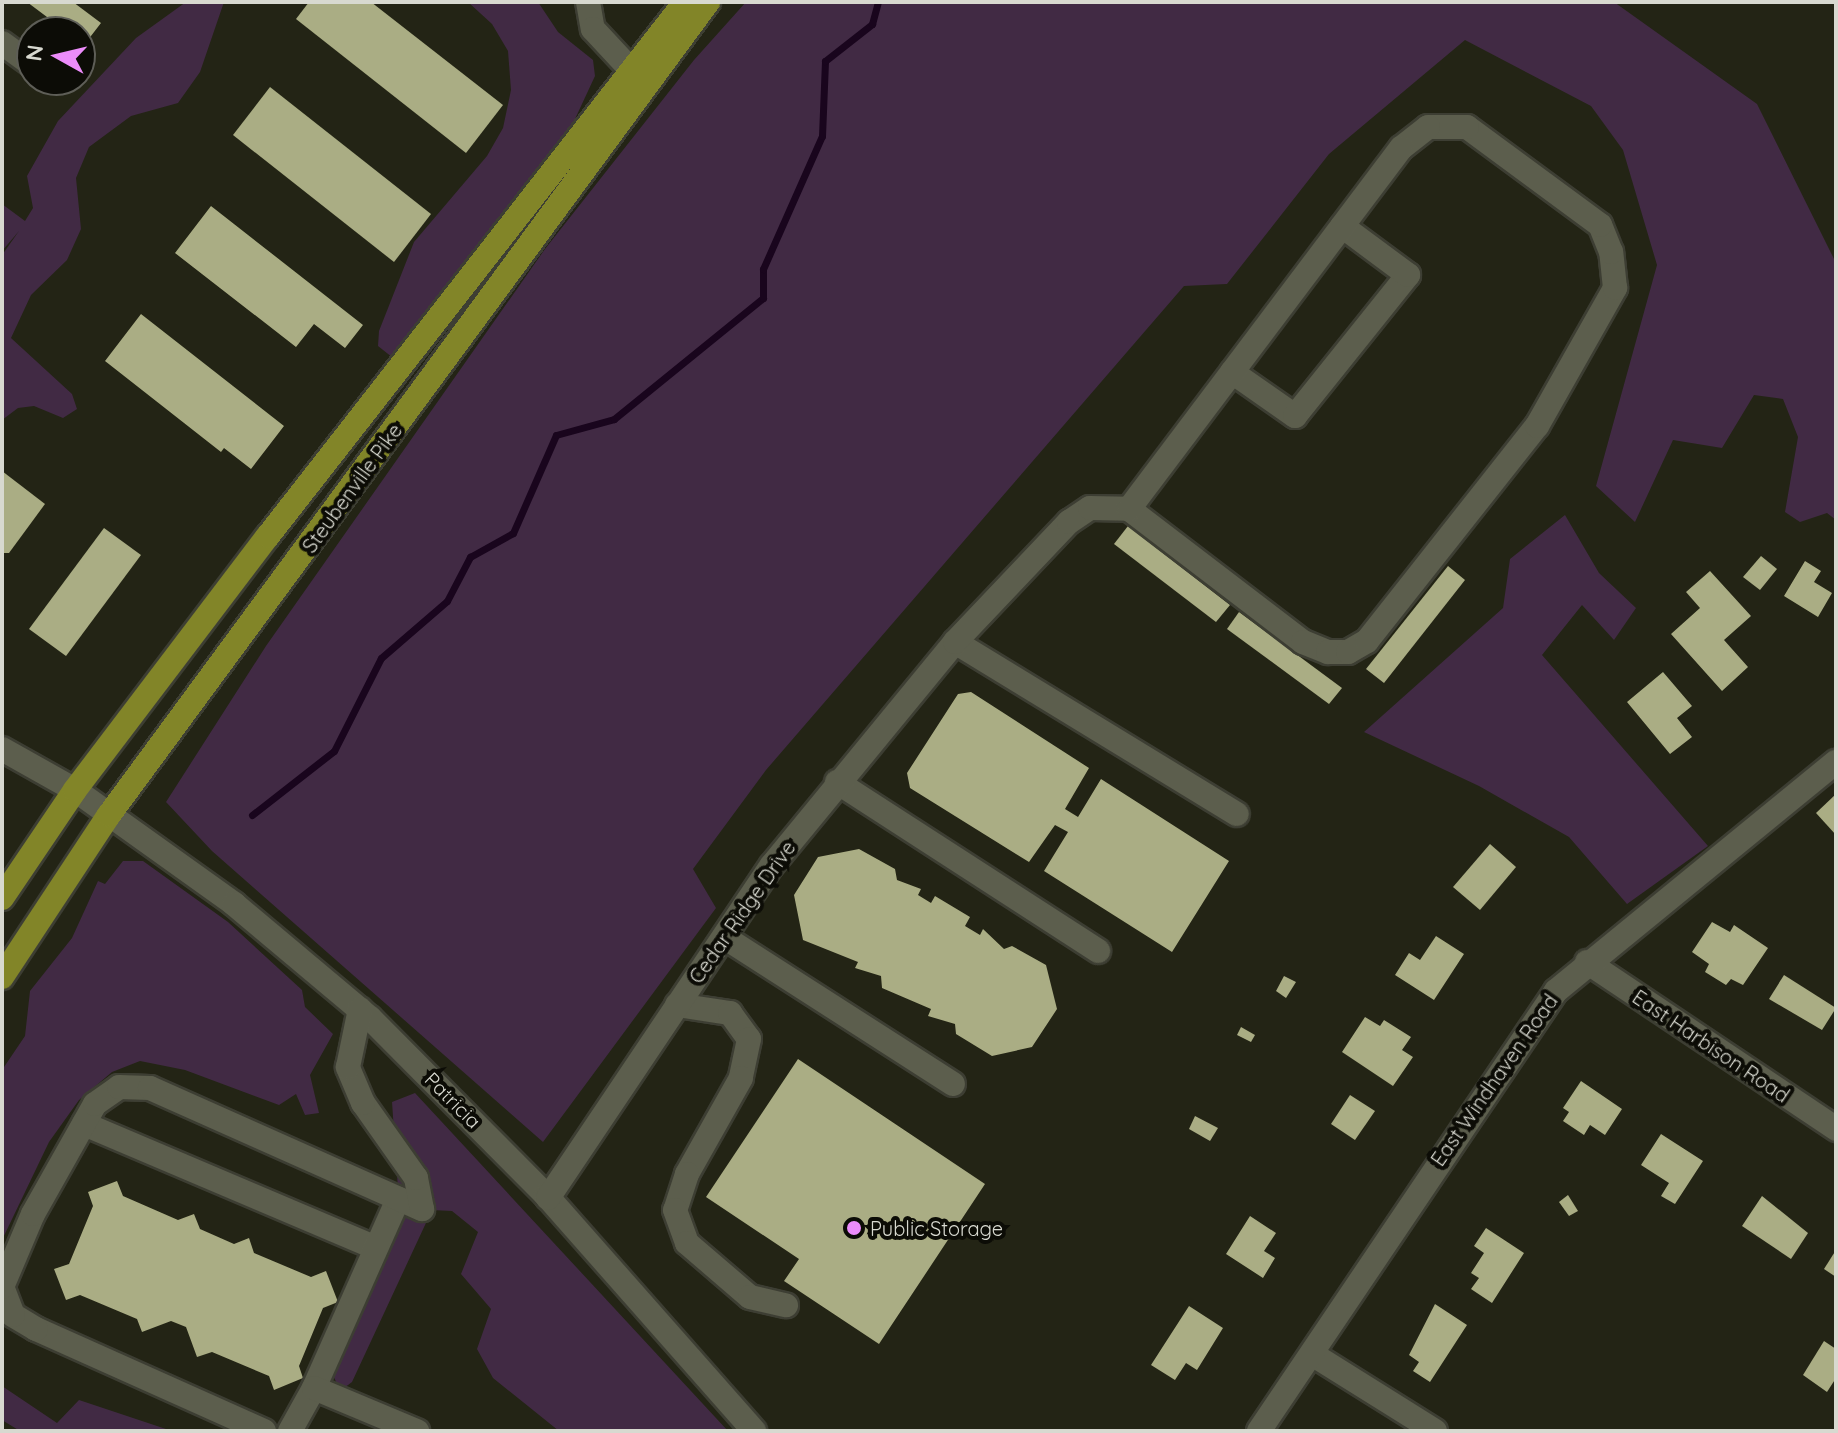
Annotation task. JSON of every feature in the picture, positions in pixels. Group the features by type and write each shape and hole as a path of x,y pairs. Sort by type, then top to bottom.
{"main road":[{"name":"Steubenville Pike","path":"2,898 75,790 685,2"},
{"name":"Steubenville Pike","path":"2,977 109,815 708,2"}],"street":[{"path":"588,2 593,29 632,71"},
{"path":"1428,127 1467,127 1600,225 1611,252 1615,288 1537,426 1367,641 1348,652 1328,652 1303,642 1129,509 1342,226 1401,148 1428,127"},
{"path":"1232,372 1295,416 1408,275 1342,226"},
{"name":"Cedar Ridge Drive","path":"548,1198 724,937 837,782 955,642 1069,522 1090,508 1129,509"},
{"path":"955,642 1237,814"},
{"name":"Patricia","path":"2,749 75,790 234,904 360,1009 548,1198 754,1431"},
{"name":"East Windhaven Road","path":"1259,1431 1537,1013 1587,962 1836,762"},
{"path":"837,782 1098,951"},
{"path":"724,937 953,1084"},
{"name":"East Harbison Road","path":"1587,962 1836,1129"},
{"path":"677,1005 730,1013 749,1039 741,1078 687,1174 675,1210 687,1243 750,1297 786,1305"},
{"path":"264,1431 13,1315 2,1287 33,1214 95,1104 119,1087 150,1088 422,1209 416,1178 363,1103 348,1067 360,1009"},
{"path":"84,1124 376,1248"},
{"path":"290,1431 314,1388 398,1199"},
{"path":"1312,1354 1435,1431"},
{"path":"314,1388 417,1431"}],"shaded area":[{"path":"186,2 224,2 200,72 178,103 131,116 89,147 76,178 81,229 67,260 31,295 11,338 72,394 77,409 63,418 34,406 18,408 2,420 2,255 19,231 2,251 2,204 25,221 33,208 27,176 58,121 81,96 96,96 96,81 136,38"},
{"path":"468,2 538,2 558,32 593,60 595,76 549,175 402,365 378,346 379,331 414,242 487,156 503,128 511,90 508,51 492,24"},
{"path":"746,2 1614,2 1757,104 1836,263 1836,520 1827,513 1800,522 1785,512 1798,437 1783,399 1754,395 1722,448 1673,440 1635,522 1596,486 1657,265 1623,150 1591,106 1465,40 1329,154 1227,284 1184,286 766,770 693,869 716,908 543,1142 212,851 166,802 266,646 545,249 694,60"},
{"path":"1565,515 1599,573 1636,608 1614,640 1582,605 1542,655 1708,846 1627,904 1569,837 1479,786 1364,732 1503,608 1510,559"},
{"path":"123,861 143,861 228,922 302,990 305,1007 333,1034 310,1075 319,1113 305,1115 296,1094 279,1105 185,1070 140,1061 112,1072 79,1100 49,1142 2,1240 2,1070 25,1036 30,991 72,938 98,881 105,884"},
{"path":"415,1093 728,1431 559,1431 493,1378 477,1349 491,1309 461,1274 478,1232 452,1211 432,1210 352,1382 340,1391 333,1375 398,1189 392,1102"},
{"path":"2,1386 57,1423 79,1400 172,1431 20,1431 2,1420"}],"building":[{"path":"27,2 73,2 92,16 46,16"},
{"path":"309,2 371,2 503,105 466,153 296,19"},
{"path":"270,87 431,214 394,262 233,135"},
{"path":"211,206 363,325 345,348 314,324 296,347 175,253"},
{"path":"141,314 284,426 251,469 224,448 221,452 105,361"},
{"path":"2,471 45,504 9,553 2,553"},
{"path":"1128,526 1230,605 1216,622 1114,544"},
{"path":"104,528 141,555 66,656 29,629"},
{"path":"1761,556 1777,569 1760,590 1743,577"},
{"path":"1805,561 1821,571 1814,582 1832,593 1818,617 1784,596"},
{"path":"1448,566 1465,580 1384,683 1366,669"},
{"path":"1710,571 1751,616 1724,640 1748,667 1722,691 1671,634 1700,608 1686,592"},
{"path":"1239,612 1342,688 1329,704 1227,629"},
{"path":"1663,672 1692,706 1677,718 1692,737 1670,754 1627,702"},
{"path":"971,692 1089,768 1065,809 1078,817 1101,779 1229,861 1172,952 1044,871 1068,832 1055,825 1029,862 910,788 907,773 958,694"},
{"path":"1836,794 1836,835 1816,813"},
{"path":"1490,844 1516,867 1480,910 1453,887"},
{"path":"859,849 895,869 897,880 921,889 918,895 931,903 935,896 970,917 965,926 980,935 983,929 1004,949 1012,946 1046,965 1057,1009 1032,1047 992,1056 956,1034 955,1024 928,1016 931,1009 882,988 881,976 855,968 858,962 803,940 794,895 818,857"},
{"path":"1712,922 1730,932 1734,925 1768,948 1743,985 1731,979 1726,985 1705,972 1709,964 1692,952"},
{"path":"1436,936 1464,954 1434,1000 1395,975 1409,953 1420,960"},
{"path":"1784,975 1836,1008 1822,1030 1769,999"},
{"path":"1284,976 1296,982 1286,998 1276,991"},
{"path":"1365,1017 1380,1026 1384,1020 1411,1037 1402,1050 1413,1057 1393,1086 1342,1052"},
{"path":"1241,1027 1255,1035 1251,1042 1237,1035"},
{"name":"Public Storage","path":"798,1059 985,1184 879,1344 784,1281 799,1259 706,1197"},
{"path":"1581,1081 1622,1109 1605,1135 1590,1125 1584,1135 1563,1121 1569,1112 1563,1108"},
{"path":"1350,1095 1375,1111 1355,1140 1331,1124"},
{"path":"1195,1116 1218,1128 1210,1141 1189,1129"},
{"path":"1661,1134 1703,1161 1675,1204 1661,1196 1669,1183 1641,1165"},
{"path":"117,1181 123,1196 178,1220 194,1214 200,1229 234,1244 249,1238 254,1253 311,1277 326,1271 338,1302 323,1308 299,1366 303,1378 274,1390 269,1376 212,1352 197,1357 186,1327 171,1321 142,1332 137,1319 80,1295 66,1300 54,1269 69,1264 93,1206 88,1192"},
{"path":"1568,1195 1578,1211 1569,1216 1559,1202"},
{"path":"1762,1196 1808,1233 1791,1259 1742,1226"},
{"path":"1250,1216 1276,1233 1264,1251 1275,1258 1263,1278 1226,1254"},
{"path":"1486,1228 1524,1253 1492,1303 1471,1289 1479,1278 1471,1273 1484,1253 1474,1246"},
{"path":"1836,1250 1836,1277 1824,1269"},
{"path":"1435,1304 1467,1325 1430,1382 1413,1371 1419,1362 1409,1355"},
{"path":"1189,1306 1223,1328 1197,1370 1186,1363 1175,1380 1151,1365"},
{"path":"1824,1341 1836,1349 1836,1378 1827,1392 1803,1375"}],"waterway":[{"path":"252,815 334,751 381,658 447,601 470,557 513,533 556,435 614,419 763,298 763,269 822,136 825,61 872,24 878,2"}],"place":[{"name":"Public Storage","path":"854,1228"}]}
